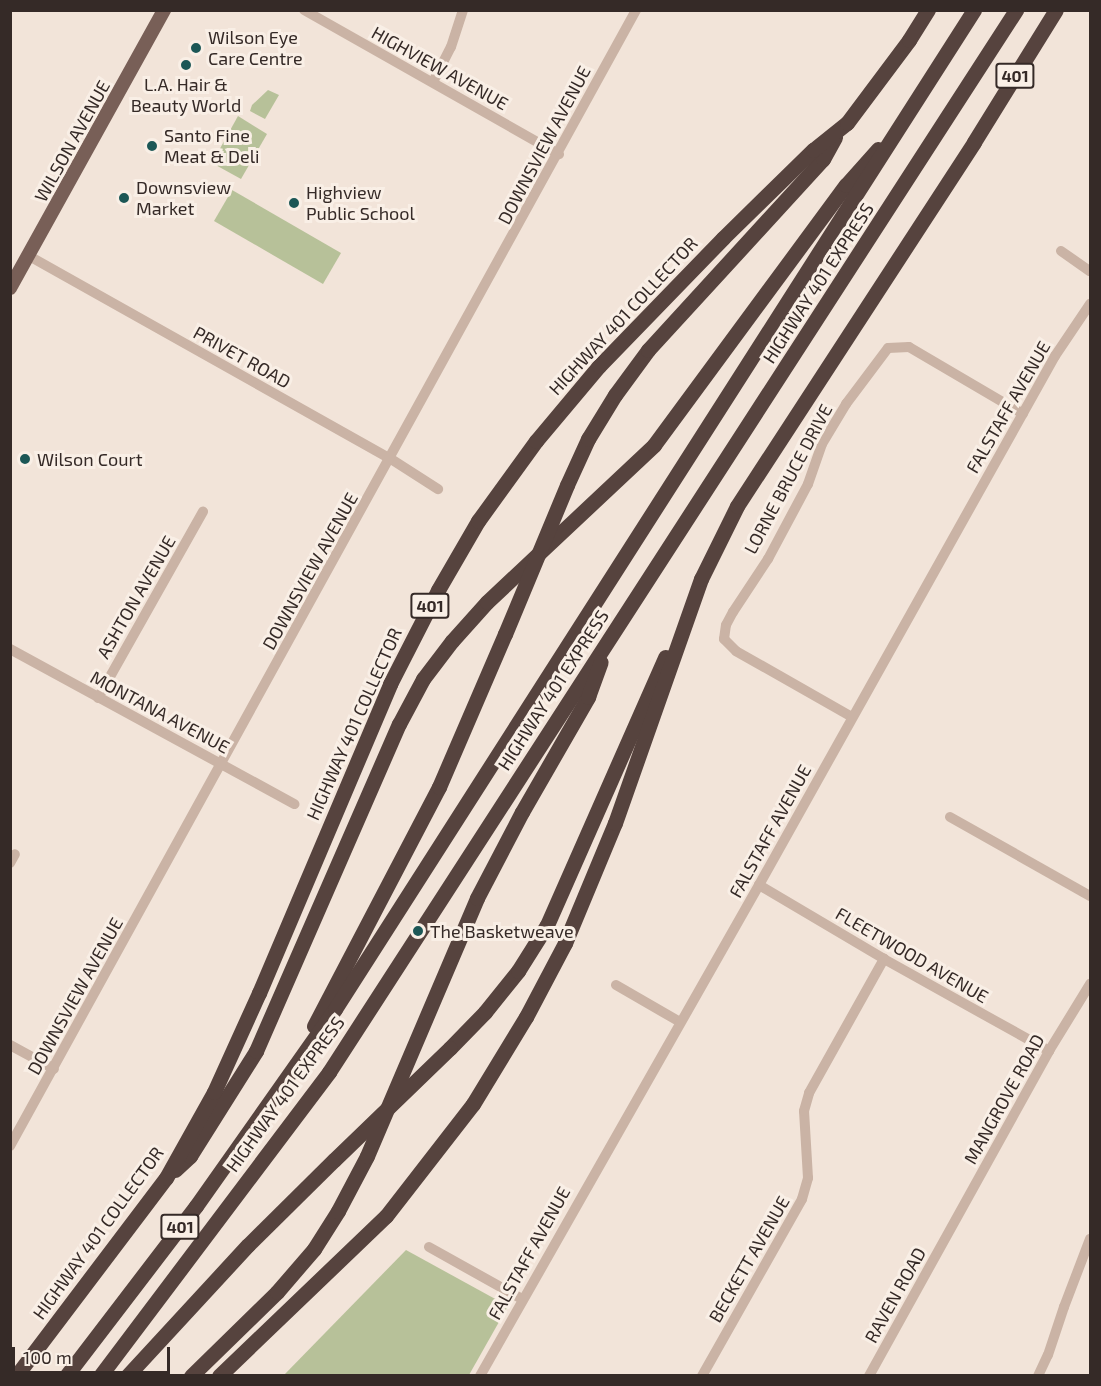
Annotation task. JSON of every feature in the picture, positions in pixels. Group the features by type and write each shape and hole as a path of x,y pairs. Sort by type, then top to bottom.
{"highway":[{"name":"HIGHWAY 401 COLLECTOR","path":"16,1376 166,1178 214,1092 259,993 390,684 438,590 478,521 536,441 599,366 731,230 813,150 838,132 909,40 928,10"},
{"name":"HIGHWAY 401 EXPRESS","path":"66,1376 196,1206 335,1009 974,10"},
{"name":"HIGHWAY 401 EXPRESS","path":"100,1376 329,1072 1016,10"},
{"name":"401","path":"219,1376 386,1216 473,1104 526,1017 565,942 615,823 701,579 737,506 961,162 1056,10"},
{"path":"166,1178 190,1156 256,1051 399,724 423,679 452,641 487,602 654,445 846,185 908,116"},
{"path":"289,1074 439,787 588,439 615,395 648,350 823,159 838,132"},
{"path":"127,1376 248,1245 485,1012 511,979 547,925 633,723 701,579"},
{"path":"191,1376 277,1292 314,1249 338,1211 367,1156 477,898 522,812 588,697 612,634"}],"main road":[{"name":"WILSON AVENUE","path":"10,288 30,256 164,10"}],"street":[{"name":"HIGHVIEW AVENUE","path":"304,10 559,154"},
{"path":"433,82 451,47 463,10"},
{"name":"DOWNSVIEW AVENUE","path":"10,1146 391,459 636,10"},
{"path":"1061,251 1090,271"},
{"name":"PRIVET ROAD","path":"30,256 391,459 438,489"},
{"name":"FALSTAFF AVENUE","path":"480,1376 759,885 1055,356 1090,304"},
{"name":"LORNE BRUCE DRIVE","path":"852,717 735,651 724,639 726,625 768,559 808,484 822,444 846,404 888,348 909,347 1023,414"},
{"name":"ASHTON AVENUE","path":"98,698 203,512"},
{"name":"MONTANA AVENUE","path":"10,649 294,804"},
{"path":"951,818 1090,897"},
{"name":"FLEETWOOD AVENUE","path":"759,885 884,959 1049,1051"},
{"name":"BECKETT AVENUE","path":"702,1376 802,1199 808,1178 804,1111 809,1093 884,959"},
{"name":"MANGROVE ROAD","path":"950,1231 1049,1051 1090,984"},
{"path":"615,985 680,1022"},
{"path":"10,1045 54,1069"},
{"name":"RAVEN ROAD","path":"869,1376 950,1231"},
{"path":"1038,1376 1048,1355 1090,1239"},
{"path":"429,1247 522,1299"}],"green space":[{"path":"268,90 279,95 265,119 250,111 252,105"},
{"path":"238,116 267,134 241,179 212,163"},
{"path":"232,190 341,253 323,284 214,221"},
{"path":"406,1250 508,1306 469,1375 284,1375"}],"place":[{"name":"Wilson Eye Care Centre","path":"196,48"},
{"name":"L.A. Hair & Beauty World","path":"186,65"},
{"name":"Santo Fine Meat & Deli","path":"152,146"},
{"name":"Downsview Market","path":"124,198"},
{"name":"Highview Public School","path":"294,203"},
{"name":"Wilson Court","path":"25,459"},
{"name":"The Basketweave","path":"418,931"}]}
